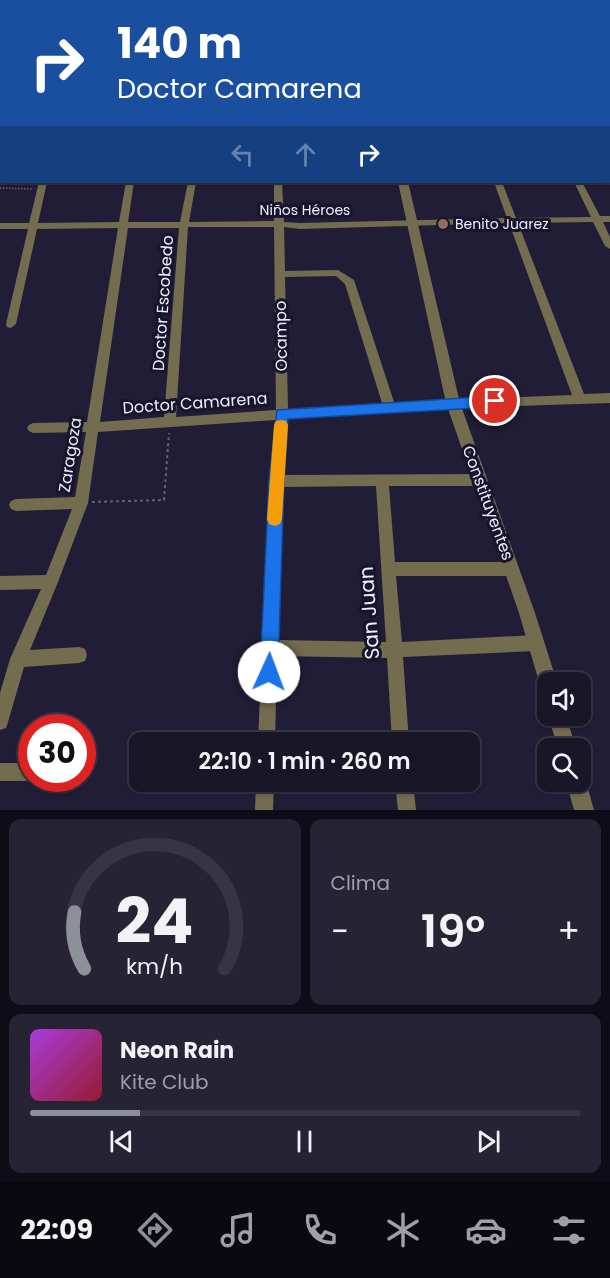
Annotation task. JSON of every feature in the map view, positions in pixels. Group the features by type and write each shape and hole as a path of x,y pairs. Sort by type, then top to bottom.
{"street":[{"name":"Zaragoza","path":"0,722 18,659 81,503 130,183"},
{"name":"Doctor Escobedo","path":"170,421 184,225 192,183"},
{"name":"Ocampo","path":"266,732 276,481 282,414 278,183"},
{"name":"Constituyentes","path":"403,183 453,402 512,569 545,672"},
{"path":"498,183 580,399"},
{"path":"579,183 610,246"},
{"path":"11,324 43,185"},
{"name":"Niños Héroes","path":"0,226 279,224 300,226 610,219"},
{"path":"280,274 338,273 350,282 389,407"},
{"name":"Doctor Camarena","path":"33,428 93,427 453,402 610,398"},
{"name":"San Juan","path":"382,480 401,732"},
{"path":"276,481 480,480"},
{"path":"16,505 81,503"},
{"path":"388,569 512,569"},
{"path":"0,583 51,582"},
{"path":"270,648 394,650 536,643"},
{"path":"18,659 79,655"},
{"path":"0,772 18,772"},
{"path":"264,810 265,792"},
{"path":"405,792 406,810"},
{"path":"579,792 584,810"}],"path":[{"path":"0,188 43,185"},
{"path":"81,503 164,500 170,421"}],"slow traffic":[{"path":"275,519 281,425"}],"place":[{"name":"Benito Juarez","path":"443,224"}],"route":[{"path":"269,672 276,481 282,414 495,401"}]}
